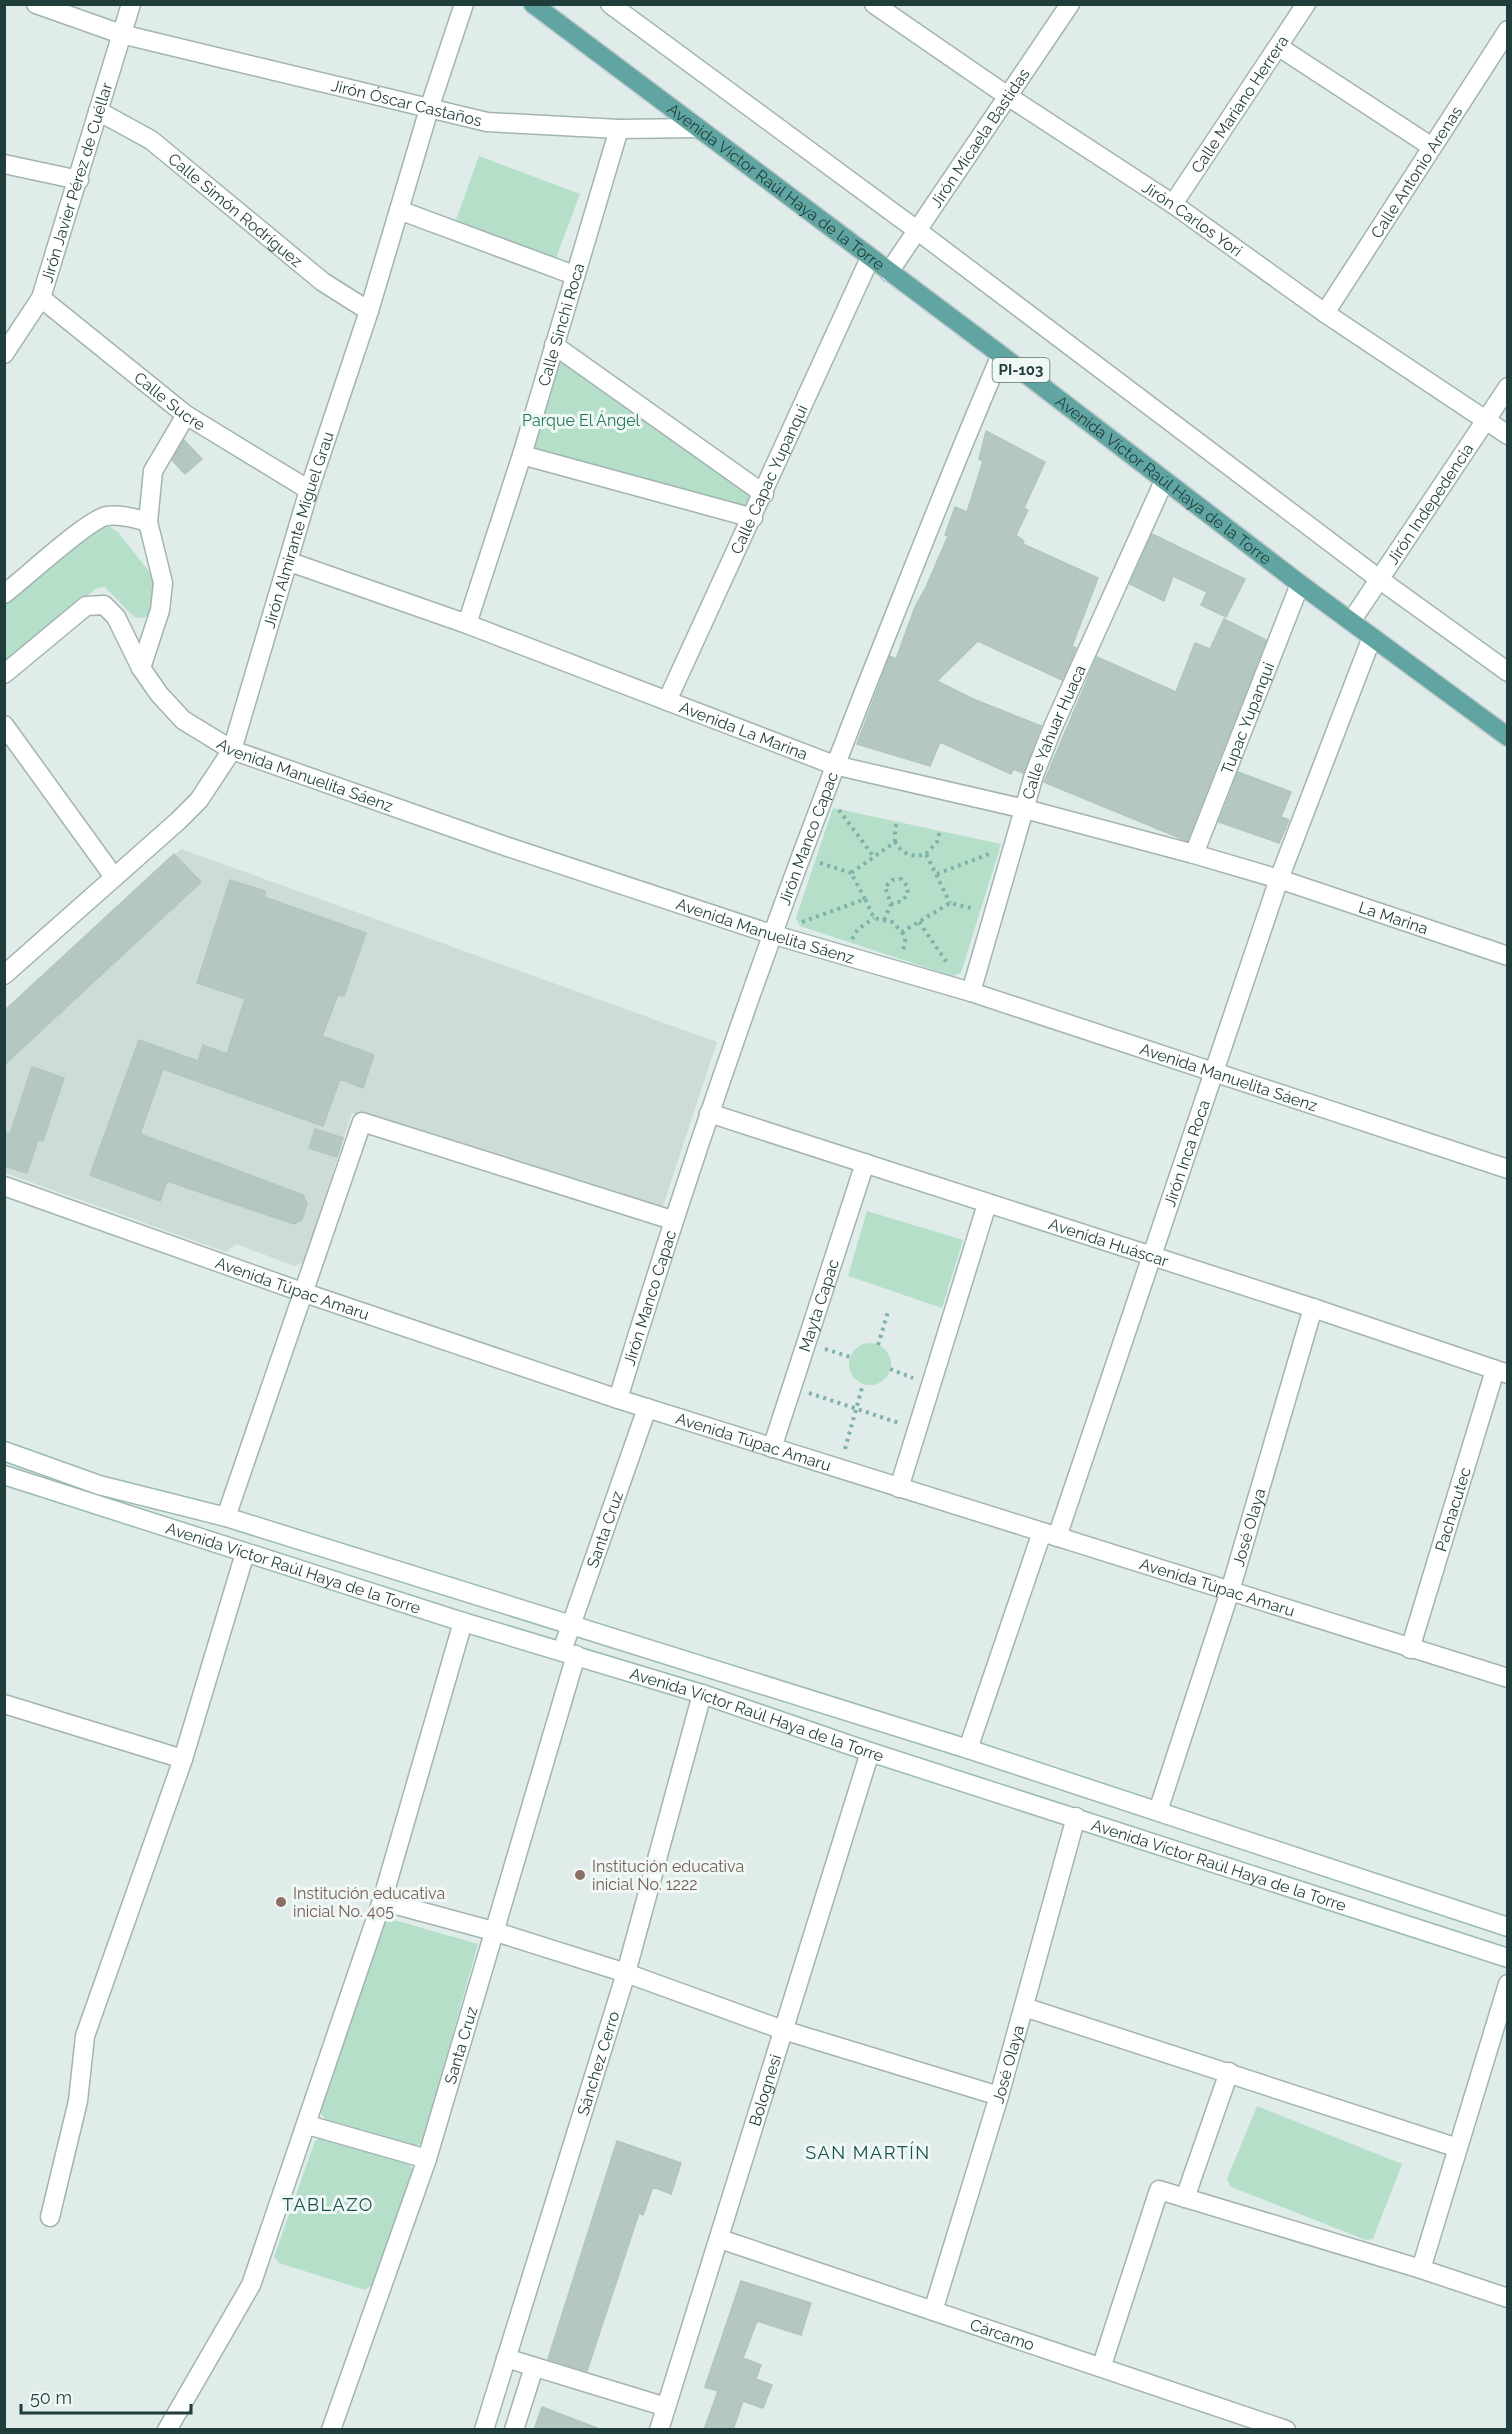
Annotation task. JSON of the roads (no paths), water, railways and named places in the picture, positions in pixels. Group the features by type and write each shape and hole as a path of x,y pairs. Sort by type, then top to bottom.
{"main road":[{"name":"Avenida Víctor Raúl Haya de la Torre","path":"533,4 1001,355 1300,584 1507,735"}],"street":[{"name":"Jirón Óscar Castaños","path":"36,4 121,34 487,122 619,129 698,128"},
{"name":"Jirón Javier Pérez de Cuéllar","path":"4,354 41,298 131,4"},
{"name":"Jirón Almirante Miguel Grau","path":"4,975 199,800 232,750 290,562 309,490 369,311 429,109 464,4"},
{"path":"610,4 918,231 1379,579 1508,672"},
{"name":"Jirón Carlos Yori","path":"874,4 1009,98 1173,204 1325,313 1508,435"},
{"name":"Jirón Micaela Bastidas","path":"889,272 1009,98 1070,4"},
{"name":"Calle Mariano Herrera","path":"1173,204 1306,4"},
{"name":"Calle Antonio Arenas","path":"1325,313 1508,30"},
{"path":"1279,47 1432,147"},
{"name":"Calle Simón Rodríguez","path":"98,111 151,140 323,282 369,311"},
{"name":"Calle Sinchi Roca","path":"467,624 522,454 619,129"},
{"path":"4,164 79,180"},
{"path":"399,210 574,275"},
{"name":"Calle Capac Yupanqui","path":"667,701 764,494 870,258"},
{"name":"Calle Sucre","path":"41,298 186,416 309,490"},
{"path":"555,345 764,494"},
{"name":"Jirón Manco Capac","path":"618,1399 672,1220 771,934 834,765 974,416 1001,355"},
{"name":"Jirón Indepedencia","path":"1352,620 1508,387"},
{"path":"141,668 160,610 163,583 148,522 153,471 186,416"},
{"path":"522,454 753,518"},
{"name":"Calle Yahuar Huaca","path":"971,992 1034,775 1164,481"},
{"path":"4,594 89,525 105,516 126,516 148,522"},
{"name":"Avenida La Marina","path":"290,562 467,624 834,765 1025,809 1279,879"},
{"name":"Tupac Yupanqui","path":"1194,854 1300,584"},
{"name":"Avenida Manuelita Sáenz","path":"4,674 86,606 104,605 116,617 141,668 159,694 183,720 232,750 505,846 771,934 971,992 1508,1169"},
{"name":"Jirón Inca Roca","path":"968,1749 1151,1257 1211,1073 1279,879 1372,637"},
{"path":"4,725 114,877"},
{"name":"La Marina","path":"1279,879 1508,956"},
{"name":"Avenida Huáscar","path":"709,1113 1503,1369"},
{"path":"226,1517 362,1122 672,1220"},
{"name":"Mayta Capac","path":"772,1448 865,1163"},
{"name":"Avenida Túpac Amaru","path":"4,1186 302,1292 618,1399 1508,1678"},
{"path":"898,1488 987,1204"},
{"name":"José Olaya","path":"1158,1811 1230,1591 1313,1308"},
{"name":"Pachacutec","path":"1410,1649 1503,1369"},
{"name":"Santa Cruz","path":"331,2430 427,2159 569,1653 571,1624 647,1408"},
{"name":"Avenida Víctor Raúl Haya de la Torre","path":"4,1452 99,1485 226,1517 968,1749 1508,1927"},
{"name":"Avenida Víctor Raúl Haya de la Torre","path":"4,1475 463,1622 702,1694 870,1752 1508,1958"},
{"path":"50,2217 78,2101 85,2036 183,1759 245,1553"},
{"path":"167,2430 251,2285 308,2125 382,1901 463,1622"},
{"name":"Sánchez Cerro","path":"484,2430 626,1973 702,1694"},
{"path":"4,1704 183,1759"},
{"name":"Bolognesi","path":"659,2430 870,1752"},
{"name":"José Olaya","path":"933,2311 999,2096 1076,1817"},
{"path":"382,1901 493,1930 626,1973 783,2030 999,2096"},
{"path":"1421,2269 1508,1984"},
{"path":"1024,2007 1458,2148"},
{"path":"1185,2198 1229,2072"},
{"path":"308,2125 427,2159"},
{"path":"1102,2366 1159,2190 1421,2269 1508,2298"},
{"name":"Cárcamo","path":"720,2239 1102,2366 1286,2430"},
{"path":"506,2358 666,2407"},
{"path":"514,2430 534,2367"}],"place":[{"name":"Institución educativa inicial No. 1222","path":"580,1875"},
{"name":"Institución educativa inicial No. 405","path":"281,1902"}],"district":[{"name":"SAN MARTÍN","path":"868,2152"},
{"name":"TABLAZO","path":"328,2204"}],"park label":[{"name":"Parque El Ángel","path":"581,420"}]}
